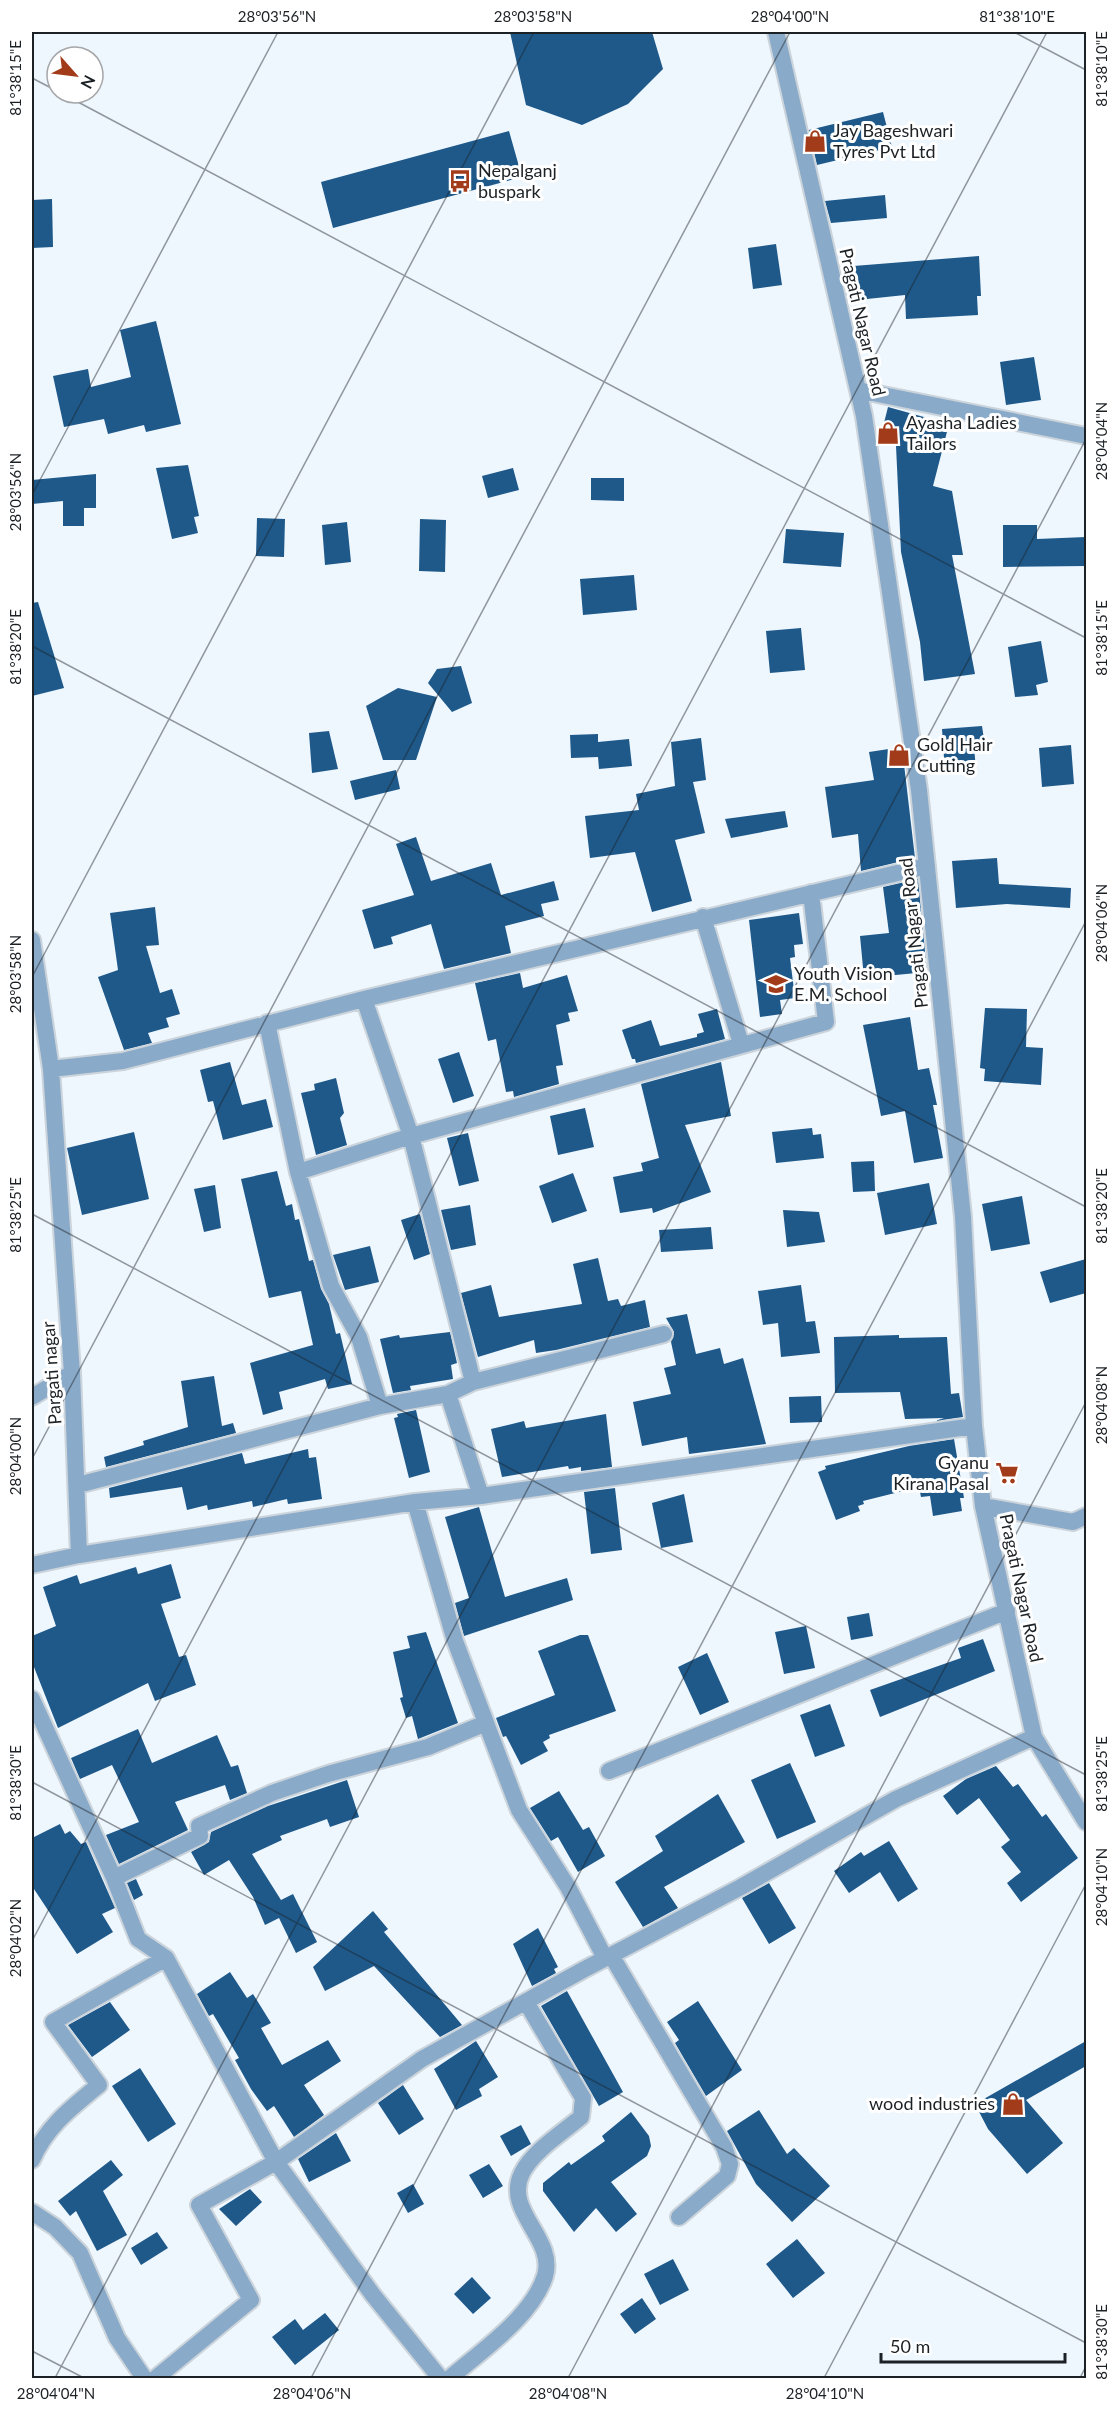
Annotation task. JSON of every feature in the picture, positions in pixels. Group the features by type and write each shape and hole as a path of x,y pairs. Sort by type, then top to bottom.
{"street":[{"name":"Pragati Nagar Road","path":"776,32 858,390 917,778 963,1217 974,1426 983,1506 1034,1737 1086,1822"},
{"path":"858,390 1086,436"},
{"path":"51,1069 123,1061 364,999 703,917 927,866"},
{"path":"298,1172 411,1136 826,1022 811,893"},
{"path":"703,917 741,1044"},
{"name":"Pargati nagar","path":"32,940 51,1069 72,1373 79,1555"},
{"path":"364,999 411,1136 473,1382"},
{"path":"267,1023 298,1172 331,1286 358,1337 380,1406"},
{"path":"78,1485 380,1406 448,1394 473,1382 664,1334"},
{"path":"32,1396 72,1373"},
{"path":"448,1394 481,1496"},
{"path":"32,1564 415,1502 481,1496 974,1426"},
{"path":"415,1502 455,1641 519,1810 568,1887 724,2147 730,2164 727,2176 679,2217"},
{"path":"983,1506 1073,1522 1086,1516"},
{"path":"609,1771 1007,1611"},
{"path":"32,1699 114,1878 138,1939 166,1958 276,2162 373,2295 440,2379"},
{"path":"114,1878 200,1836 199,1826 272,1793 328,1774 428,1747 486,1723"},
{"path":"156,2379 250,2300 199,2205 276,2162 422,2059 741,1887 896,1799 1034,1737"},
{"path":"32,2160 41,2138 71,2108 99,2085 53,2022 166,1958"},
{"path":"450,2379 524,2313 545,2275 543,2247 520,2205 517,2189 522,2173 531,2160 581,2117 584,2108 583,2098 526,2001"},
{"path":"32,2212 55,2227 80,2253 117,2338 144,2379"}],"building":[{"path":"510,32 652,32 663,69 628,104 582,125 526,105"},
{"path":"883,112 892,147 817,165 809,130"},
{"path":"509,131 522,177 333,228 321,182"},
{"path":"885,195 887,218 831,223 825,201"},
{"path":"52,199 53,247 32,248 32,200"},
{"path":"776,244 782,285 753,289 748,248"},
{"path":"979,256 981,296 977,296 978,315 906,319 905,295 848,301 841,267"},
{"path":"156,321 181,424 146,432 144,425 108,434 104,419 64,427 53,376 88,369 91,387 131,377 120,330"},
{"path":"1034,357 1041,400 1006,405 1000,362"},
{"path":"888,407 949,424 933,486 952,491 963,555 952,555 975,674 924,681 920,642 901,552 896,446 886,443 888,433 882,431"},
{"path":"188,465 199,516 194,517 198,533 172,539 156,468"},
{"path":"513,468 519,490 488,498 482,476"},
{"path":"96,474 96,508 84,508 84,526 63,526 63,501 32,504 32,480"},
{"path":"591,478 624,478 624,501 591,500"},
{"path":"257,518 285,519 284,557 256,556"},
{"path":"420,519 446,520 445,572 419,571"},
{"path":"347,522 351,562 325,565 322,525"},
{"path":"1003,525 1037,525 1037,539 1086,537 1086,566 1003,567"},
{"path":"786,529 844,533 841,567 783,563"},
{"path":"634,575 637,610 583,615 580,579"},
{"path":"38,602 64,688 32,696 32,603"},
{"path":"801,628 805,670 770,673 766,631"},
{"path":"1041,641 1048,682 1036,685 1038,695 1015,697 1008,647"},
{"path":"461,666 472,703 452,712 428,683 437,669"},
{"path":"398,688 437,697 416,760 383,760 366,706"},
{"path":"982,726 985,746 974,747 976,769 945,772 942,729"},
{"path":"329,731 338,769 312,773 309,733"},
{"path":"598,734 598,742 629,739 632,766 599,769 598,757 571,758 570,735"},
{"path":"701,738 706,780 693,782 705,833 675,840 692,901 652,912 635,852 590,858 585,816 639,810 636,794 675,786 671,742"},
{"path":"1071,745 1074,784 1042,787 1039,748"},
{"path":"902,747 915,858 861,871 858,834 832,838 825,787 874,780 869,752"},
{"path":"396,770 400,789 355,800 350,781"},
{"path":"785,811 788,827 731,838 725,819"},
{"path":"416,837 431,881 491,863 501,895 554,881 559,900 541,904 544,916 505,926 511,953 444,969 431,924 391,937 393,944 374,949 362,910 414,895 396,844"},
{"path":"997,858 999,884 1071,888 1070,908 1007,904 956,908 952,861"},
{"path":"918,879 927,972 864,978 860,936 889,933 883,887"},
{"path":"155,907 159,945 146,946 160,993 172,989 180,1014 166,1018 169,1027 148,1033 152,1043 124,1050 98,977 118,970 110,913"},
{"path":"799,913 803,944 794,945 795,957 790,958 795,998 780,1000 782,1014 760,1017 749,920"},
{"path":"520,973 523,988 567,975 578,1011 568,1013 570,1021 556,1025 563,1065 556,1066 559,1084 514,1097 513,1091 506,1092 496,1039 488,1041 475,983"},
{"path":"985,1008 1027,1009 1026,1047 1043,1048 1041,1085 984,1081 985,1069 980,1068"},
{"path":"717,1009 725,1039 636,1063 635,1059 632,1059 622,1030 651,1020 660,1046 697,1037 697,1034 704,1032 698,1014"},
{"path":"910,1017 918,1070 929,1068 937,1105 933,1105 943,1158 914,1163 905,1111 881,1116 863,1025"},
{"path":"459,1052 474,1096 453,1103 438,1059"},
{"path":"230,1062 242,1105 266,1099 273,1127 223,1140 213,1101 208,1102 200,1070"},
{"path":"721,1062 731,1116 685,1125 711,1192 653,1213 652,1208 620,1213 613,1177 643,1171 641,1163 659,1158 641,1084"},
{"path":"336,1078 344,1113 340,1118 347,1145 316,1155 301,1093 315,1090 314,1084"},
{"path":"585,1108 594,1147 558,1155 550,1116"},
{"path":"812,1128 813,1135 821,1134 824,1158 776,1163 772,1132"},
{"path":"134,1132 149,1199 82,1215 67,1148"},
{"path":"468,1133 479,1181 459,1186 447,1138"},
{"path":"874,1161 875,1191 853,1192 851,1162"},
{"path":"277,1171 286,1206 292,1204 295,1220 299,1219 309,1261 313,1260 321,1289 329,1304 336,1334 340,1333 352,1384 328,1389 325,1379 279,1392 283,1409 263,1415 250,1363 313,1345 301,1291 269,1298 241,1179"},
{"path":"573,1173 587,1211 552,1223 539,1186"},
{"path":"929,1183 937,1224 885,1235 877,1193"},
{"path":"215,1185 221,1228 204,1232 194,1189"},
{"path":"1022,1196 1030,1244 991,1251 982,1204"},
{"path":"470,1205 476,1245 451,1250 441,1210"},
{"path":"783,1210 819,1212 825,1242 787,1247"},
{"path":"420,1214 430,1254 414,1260 401,1220"},
{"path":"711,1227 713,1249 661,1252 659,1230"},
{"path":"370,1246 379,1282 345,1290 333,1255"},
{"path":"598,1258 608,1301 618,1299 621,1306 645,1300 650,1327 536,1353 534,1340 478,1357 461,1293 491,1285 499,1317 582,1304 573,1264"},
{"path":"1086,1259 1086,1293 1050,1303 1040,1272"},
{"path":"801,1285 806,1322 815,1321 820,1353 781,1357 778,1323 763,1325 758,1291"},
{"path":"687,1314 696,1354 720,1348 724,1364 743,1358 766,1444 689,1454 687,1437 642,1446 633,1402 671,1394 664,1368 676,1365 671,1342 674,1332 666,1318"},
{"path":"450,1332 457,1363 451,1365 453,1379 410,1386 411,1390 393,1393 380,1339 399,1335 400,1338"},
{"path":"899,1335 899,1338 947,1337 951,1394 959,1393 963,1417 935,1421 944,1418 905,1419 900,1392 835,1393 834,1337"},
{"path":"214,1376 222,1426 233,1423 236,1433 106,1467 104,1457 144,1445 143,1441 188,1427 181,1381"},
{"path":"821,1396 822,1422 790,1423 789,1397"},
{"path":"416,1410 430,1472 409,1478 394,1418 398,1417 397,1414"},
{"path":"606,1414 612,1467 581,1471 581,1467 569,1469 568,1466 502,1477 491,1429 524,1421 526,1428"},
{"path":"954,1439 964,1498 960,1498 962,1511 933,1516 930,1496 921,1497 919,1487 863,1501 864,1504 858,1506 860,1511 836,1520 818,1472 826,1469 825,1466 909,1446"},
{"path":"308,1449 309,1458 316,1457 322,1499 288,1504 287,1499 253,1507 252,1501 208,1510 207,1505 187,1510 182,1487 110,1498 109,1488 242,1453 245,1464"},
{"path":"615,1488 622,1550 591,1554 584,1492"},
{"path":"684,1494 693,1542 661,1548 652,1503"},
{"path":"479,1507 505,1597 567,1578 573,1600 464,1636 455,1603 469,1598 445,1517"},
{"path":"171,1564 181,1598 161,1604 179,1657 186,1655 196,1685 155,1701 148,1683 58,1728 32,1662 32,1636 56,1626 43,1587 77,1575 80,1584 136,1567 138,1574"},
{"path":"869,1613 873,1636 851,1640 847,1617"},
{"path":"806,1626 815,1668 784,1674 775,1632"},
{"path":"426,1632 458,1723 418,1739 412,1716 406,1718 400,1698 403,1697 393,1652 410,1648 407,1636"},
{"path":"580,1635 588,1635 616,1711 549,1735 550,1738 543,1742 548,1751 521,1765 506,1736 503,1737 496,1718 555,1695 538,1651"},
{"path":"983,1639 995,1671 880,1717 870,1690 961,1658 958,1648"},
{"path":"707,1653 729,1702 700,1715 678,1667"},
{"path":"830,1704 845,1746 815,1757 800,1715"},
{"path":"138,1729 152,1763 217,1735 231,1767 238,1765 247,1793 230,1800 225,1785 175,1802 188,1830 119,1864 106,1835 139,1822 112,1765 80,1779 71,1758"},
{"path":"790,1763 816,1822 777,1839 751,1780"},
{"path":"996,1766 1013,1787 1018,1784 1042,1817 1046,1814 1078,1858 1021,1902 1007,1883 1021,1872 1001,1847 1010,1840 979,1798 957,1815 943,1796 966,1779"},
{"path":"347,1780 359,1817 330,1827 327,1819 280,1836 282,1840 252,1854 281,1900 293,1894 317,1942 296,1953 279,1918 265,1925 253,1897 229,1860 204,1875 191,1852 209,1842 211,1832 268,1806"},
{"path":"559,1791 583,1830 589,1827 605,1856 578,1872 558,1837 551,1841 530,1808"},
{"path":"718,1794 745,1842 664,1887 678,1908 643,1927 615,1882 663,1851 655,1836"},
{"path":"60,1824 65,1834 70,1831 81,1844 86,1842 115,1908 102,1914 113,1932 77,1954 32,1886 32,1838"},
{"path":"889,1841 918,1889 898,1902 880,1872 849,1893 834,1871 861,1852 864,1856"},
{"path":"136,1879 143,1895 134,1900 127,1883"},
{"path":"769,1883 796,1928 769,1944 742,1898"},
{"path":"373,1911 388,1929 384,1932 462,2025 440,2037 374,1966 325,1991 313,1967"},
{"path":"538,1928 558,1967 554,1969 556,1973 532,1986 513,1944"},
{"path":"230,1972 247,1998 253,1994 271,2023 261,2028 282,2065 328,2040 341,2061 304,2085 324,2115 294,2137 274,2106 267,2111 251,2089 235,2060 239,2058 213,2014 209,2016 197,1994"},
{"path":"567,1991 623,2092 599,2106 541,2006"},
{"path":"698,2001 742,2070 706,2096 675,2043 679,2040 667,2022"},
{"path":"110,2002 130,2030 92,2057 68,2025"},
{"path":"476,2041 498,2077 479,2089 482,2096 456,2110 434,2069"},
{"path":"1086,2041 1086,2066 1026,2100 1063,2143 1027,2174 988,2129 975,2104"},
{"path":"140,2068 176,2124 148,2142 112,2086"},
{"path":"403,2085 424,2119 399,2135 378,2103"},
{"path":"759,2110 787,2154 794,2148 830,2186 792,2222 756,2184 727,2131"},
{"path":"631,2112 649,2136 651,2146 647,2156 611,2182 637,2214 616,2232 596,2208 574,2232 543,2191 543,2183 569,2162 571,2165 605,2141 602,2136"},
{"path":"521,2125 531,2144 511,2156 500,2136"},
{"path":"336,2133 351,2161 309,2182 298,2159"},
{"path":"111,2160 123,2175 103,2191 127,2235 97,2251 76,2211 70,2216 58,2201"},
{"path":"489,2164 503,2186 483,2198 469,2175"},
{"path":"413,2184 424,2204 408,2213 397,2193"},
{"path":"250,2189 262,2202 236,2226 219,2209"},
{"path":"157,2232 168,2248 141,2265 131,2248"},
{"path":"797,2239 825,2273 793,2298 766,2264"},
{"path":"673,2259 689,2290 660,2305 644,2274"},
{"path":"472,2277 491,2298 473,2314 454,2294"},
{"path":"642,2298 656,2319 635,2334 620,2314"},
{"path":"325,2313 339,2330 295,2365 272,2337 295,2319 303,2330"}],"place":[{"name":"Jay Bageshwari Tyres Pvt Ltd","path":"815,141"},
{"name":"Nepalganj buspark","path":"460,181"},
{"name":"Ayasha Ladies Tailors","path":"888,433"},
{"name":"Gold Hair Cutting","path":"899,755"},
{"name":"Youth Vision E.M. School","path":"776,984"},
{"name":"Gyanu Kirana Pasal","path":"1007,1473"},
{"name":"wood industries","path":"1013,2104"}]}
